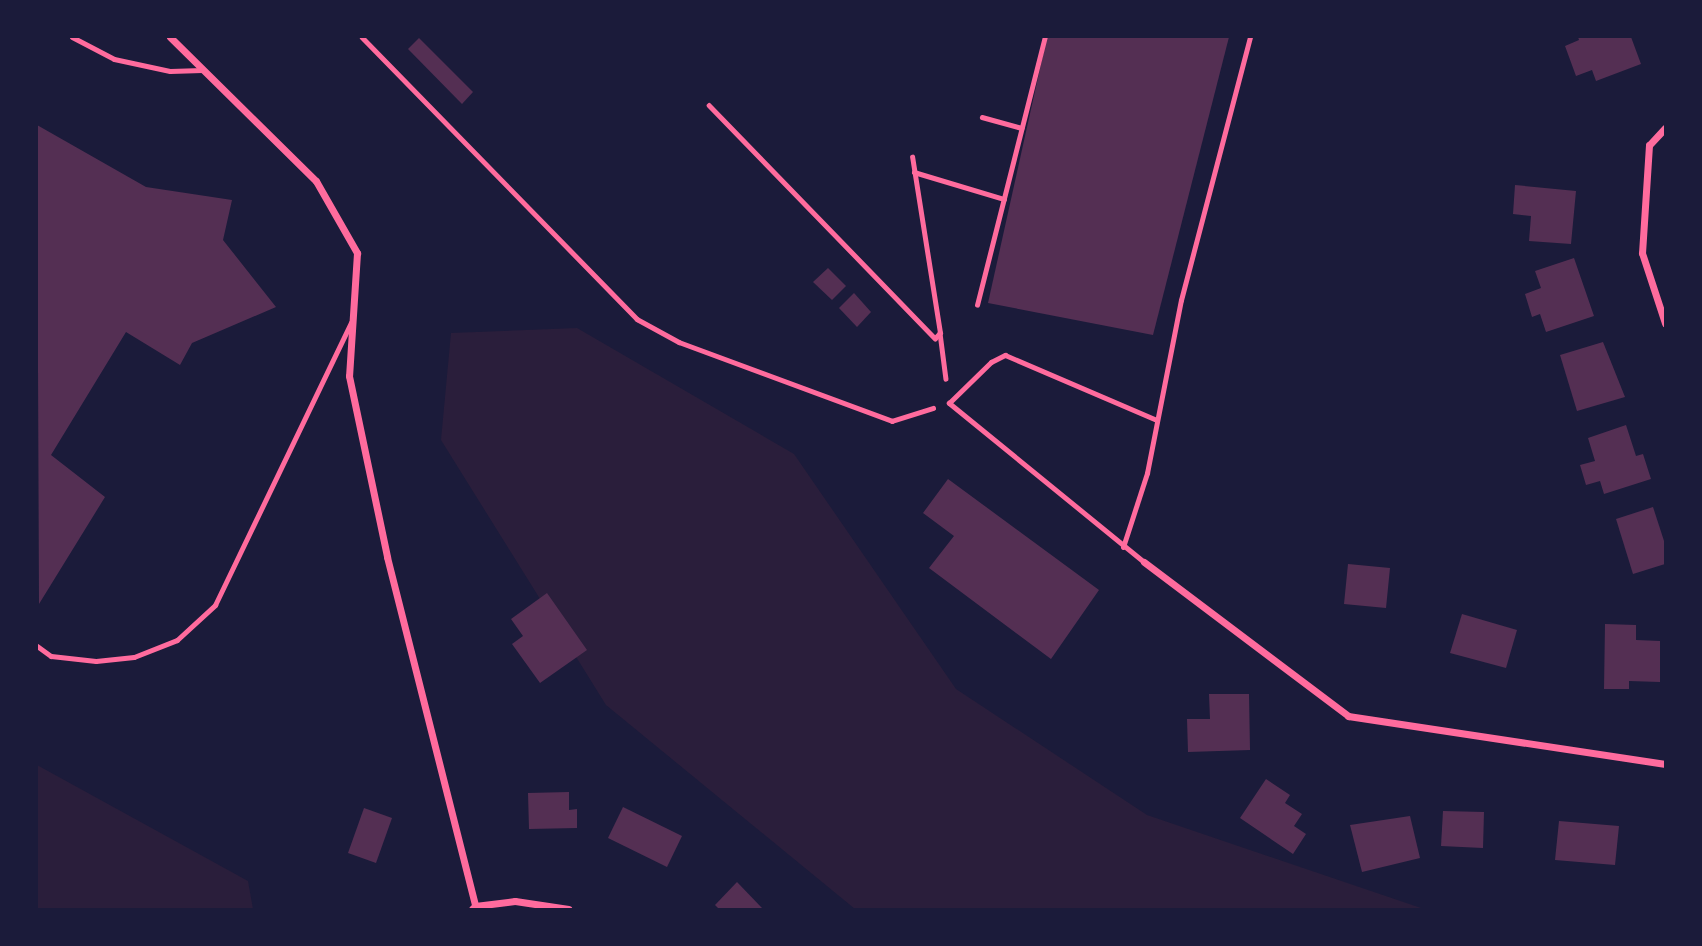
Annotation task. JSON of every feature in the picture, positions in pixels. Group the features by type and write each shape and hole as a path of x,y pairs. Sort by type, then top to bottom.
{"street":[{"path":"170,37 316,181 357,253 349,376 387,557 473,908 515,901 568,909"},
{"path":"1665,128 1650,145 1642,253 1665,323"},
{"path":"1144,562 1348,716 1665,764"}],"lane":[{"path":"72,37 114,59 170,71 203,69"},
{"path":"1123,547 1147,473 1181,300 1250,37"},
{"path":"37,646 51,656 74,659 134,657 177,640 215,605 353,320"},
{"path":"1144,562 949,403 991,362 1005,355 1157,420"}],"path":[{"path":"362,37 637,319 679,342 892,421 949,403 912,158"},
{"path":"977,305 1045,37"},
{"path":"709,105 935,338 940,333"},
{"path":"982,117 1022,128"},
{"path":"914,172 1004,199"}],"shaded area":[{"path":"577,328 794,454 956,689 1147,815 1424,909 855,909 606,705 441,440 451,333"},
{"path":"37,765 248,881 253,909 37,909"}],"building":[{"path":"1047,37 1229,37 1153,335 988,303"},
{"path":"1578,37 1631,37 1641,64 1596,81 1592,70 1576,76 1565,46 1579,40"},
{"path":"419,38 473,92 462,104 408,49"},
{"path":"37,125 146,187 232,200 223,240 276,307 192,343 180,365 126,332 51,455 105,497 39,604"},
{"path":"1515,185 1576,191 1571,244 1529,241 1531,216 1513,214"},
{"path":"1574,258 1594,316 1546,332 1540,314 1532,317 1525,294 1541,288 1535,271"},
{"path":"828,268 846,286 832,300 813,282"},
{"path":"854,293 871,312 857,327 839,308"},
{"path":"1603,342 1625,397 1577,411 1560,355"},
{"path":"1626,425 1636,456 1643,454 1651,479 1604,494 1600,481 1586,485 1580,465 1595,461 1588,438"},
{"path":"948,479 1099,590 1051,659 929,568 954,536 923,513"},
{"path":"1653,507 1665,544 1665,564 1633,574 1616,519"},
{"path":"1348,564 1390,568 1386,608 1344,604"},
{"path":"547,593 587,650 540,683 512,644 523,636 511,619"},
{"path":"1462,614 1517,630 1506,668 1450,653"},
{"path":"1605,624 1636,625 1636,640 1660,641 1660,682 1629,681 1629,689 1604,689"},
{"path":"1209,694 1249,694 1250,750 1188,752 1187,719 1210,719"},
{"path":"1266,779 1290,795 1285,803 1302,814 1294,826 1306,834 1293,854 1240,818"},
{"path":"569,792 569,810 577,809 577,828 529,829 528,793"},
{"path":"623,807 682,836 667,867 608,838"},
{"path":"364,808 392,818 376,863 348,853"},
{"path":"1443,811 1484,812 1483,848 1441,846"},
{"path":"1410,816 1420,858 1362,872 1350,825"},
{"path":"1559,821 1619,826 1615,865 1555,860"},
{"path":"737,882 761,909 719,909 715,905"}]}
